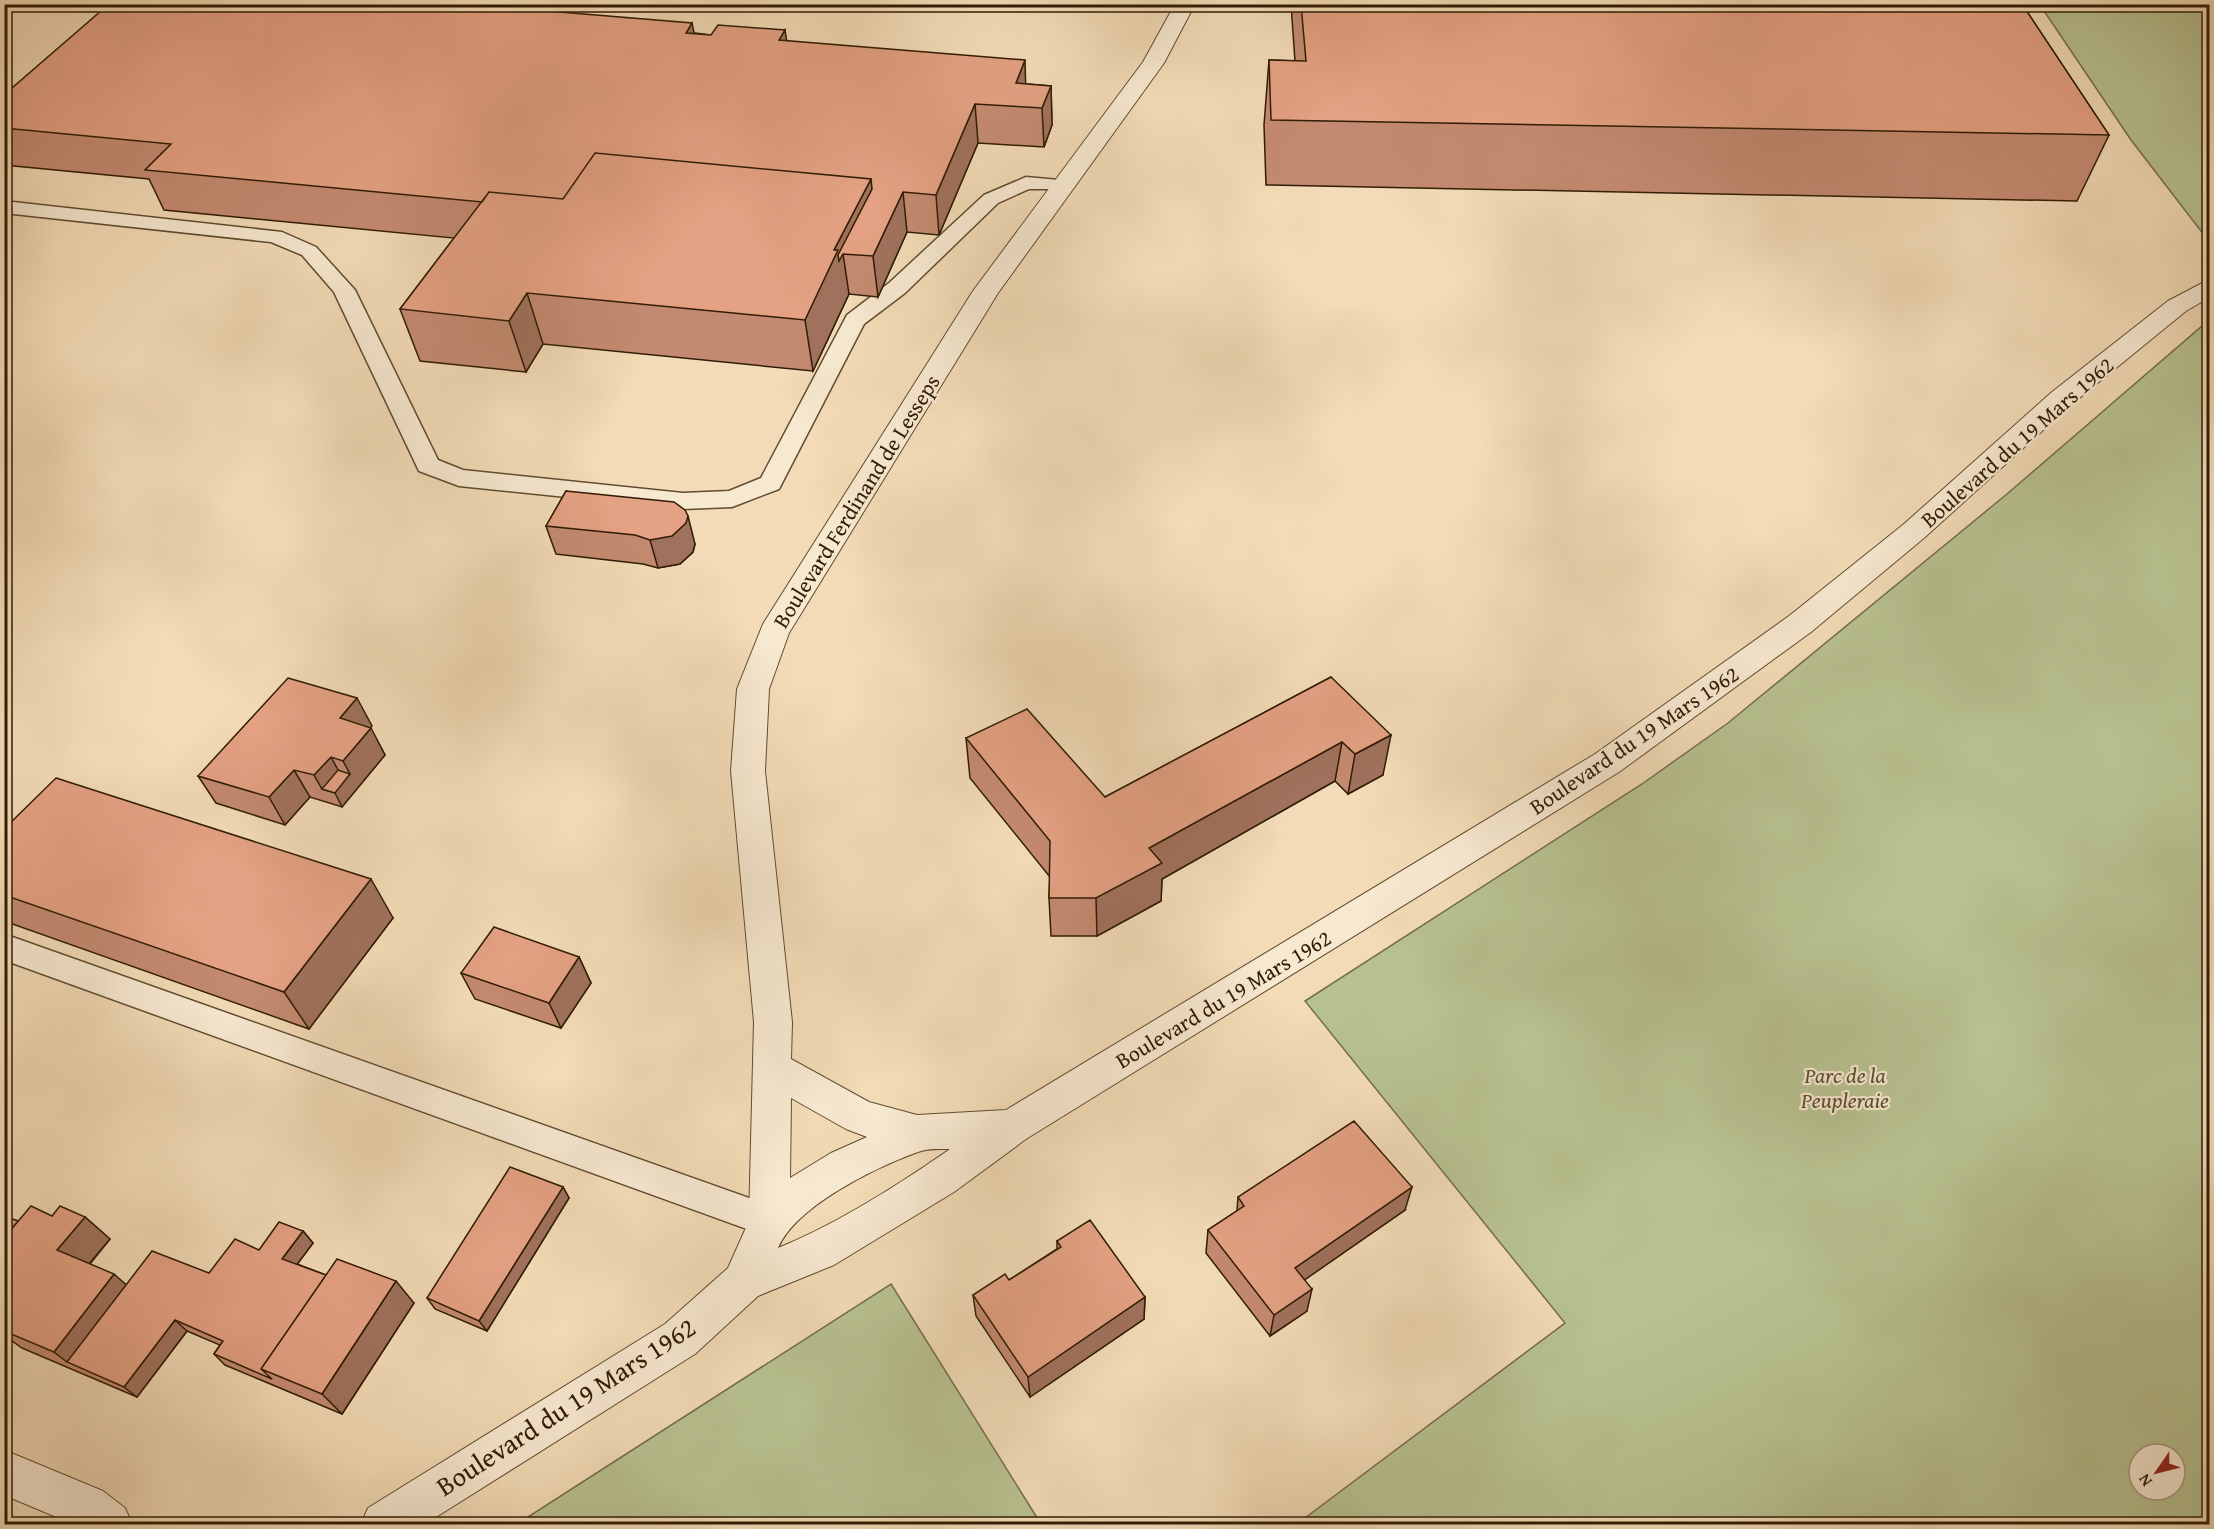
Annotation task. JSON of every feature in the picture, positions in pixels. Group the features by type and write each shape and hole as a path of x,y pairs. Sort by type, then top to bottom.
{"street":[{"name":"Boulevard Ferdinand de Lesseps","path":"772,1068 773,1022 748,771 753,688 780,622 986,291 1154,63 1185,4"},
{"name":"Boulevard du 19 Mars 1962","path":"384,1524 680,1339 743,1282 819,1251 940,1179 1012,1127 1607,763 1800,624 1914,531 2062,398 2177,306 2210,286"},
{"name":"Boulevard du 19 Mars 1962","path":"743,1282 769,1221 772,1068 860,1117 916,1134"},
{"name":"Boulevard du 19 Mars 1962","path":"769,1221 808,1188 845,1166 916,1134 1012,1127"},
{"path":"4,1472 87,1507 109,1524"}],"lane":[{"path":"4,207 275,236 309,251 344,290 428,465 459,478 684,501 732,499 770,483 855,320 897,288 991,199 1026,183 1064,185"},
{"path":"4,946 769,1221"}],"green space":[{"path":"2160,4 2209,9 2209,237 2204,235 2131,140 2040,5"},
{"name":"Parc de la Peupleraie","path":"2209,320 2209,1524 1297,1524 1565,1323 1305,1001 1642,784 1728,723 2007,494"},
{"path":"891,1284 1041,1524 517,1524"}],"building":[{"path":"109,4 463,4 692,23 686,33 711,35 718,25 785,30 779,40 1025,60 1016,83 1051,86 1042,108 975,104 936,195 903,192 873,256 843,254 839,261 838,255 872,189 871,179 595,153 563,199 489,192 482,202 145,170 171,144 4,128 4,95"},
{"path":"1301,4 2022,4 2109,135 1271,120 1269,60 1306,61"},
{"path":"595,153 871,179 834,250 838,250 805,320 527,293 509,321 400,309 489,192 563,199"},
{"path":"566,491 674,502 685,510 688,516 686,523 672,536 650,540 635,535 546,526"},
{"path":"1331,677 1391,735 1355,754 1342,742 1149,848 1162,863 1096,898 1049,898 1050,841 966,738 1027,709 1105,797"},
{"path":"288,678 357,698 340,718 371,728 343,761 331,757 314,775 294,770 269,797 198,776"},
{"path":"338,770 350,774 335,793 322,789"},
{"path":"56,778 371,879 284,992 4,895 4,829"},
{"path":"494,927 579,957 549,1003 461,973"},
{"path":"1354,1121 1412,1187 1295,1268 1312,1289 1274,1315 1208,1230 1244,1206 1238,1197"},
{"path":"510,1167 563,1187 479,1321 427,1298"},
{"path":"31,1206 52,1216 60,1206 85,1217 57,1250 114,1274 54,1352 4,1331 4,1238"},
{"path":"4,1216 18,1221 4,1238"},
{"path":"1090,1220 1145,1297 1028,1377 973,1295 1005,1274 1009,1280 1061,1247 1057,1241"},
{"path":"279,1222 303,1231 282,1259 326,1275 261,1369 272,1379 214,1354 223,1341 175,1320 124,1387 67,1362 152,1251 209,1273 235,1239 259,1250"},
{"path":"337,1259 396,1281 322,1394 261,1369"}]}
